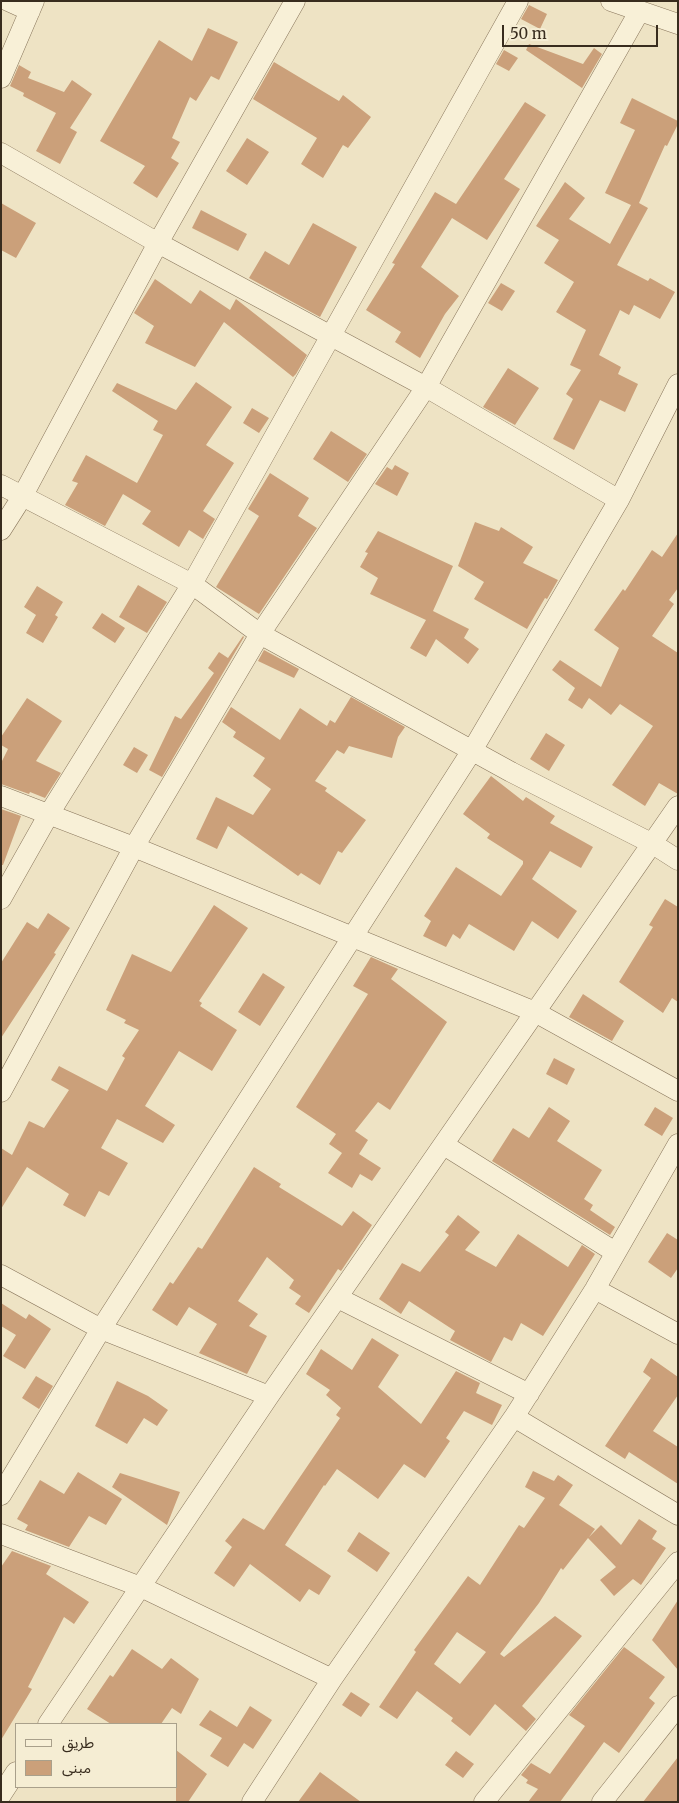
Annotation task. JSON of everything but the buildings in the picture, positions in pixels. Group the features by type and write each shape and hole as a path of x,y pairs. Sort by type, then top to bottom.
{"street":[{"path":"1,78 32,6 8,1"},
{"path":"1,530 22,497 158,243 295,1"},
{"path":"1,899 49,814 192,584 333,335 518,1"},
{"path":"611,1 678,24"},
{"path":"1,1092 9,1063 134,847 260,634 426,387 639,12"},
{"path":"1,153 158,243 333,335 426,387 618,500"},
{"path":"1,1495 101,1329 473,749 618,500 676,392"},
{"path":"1,485 192,584 260,634 473,749 511,772 653,844 678,860"},
{"path":"1,796 134,847 535,1012 678,1090"},
{"path":"49,1723 269,1396 678,806"},
{"path":"252,1802 332,1679 529,1394 595,1289 678,1144"},
{"path":"444,1145 615,1252"},
{"path":"1,1275 101,1329 269,1396"},
{"path":"595,1289 678,1334"},
{"path":"338,1298 529,1394"},
{"path":"514,1417 678,1515"},
{"path":"1,1534 140,1587 332,1679"},
{"path":"484,1802 678,1562"},
{"path":"602,1802 678,1706"},
{"path":"1,1795 15,1774"}]}
